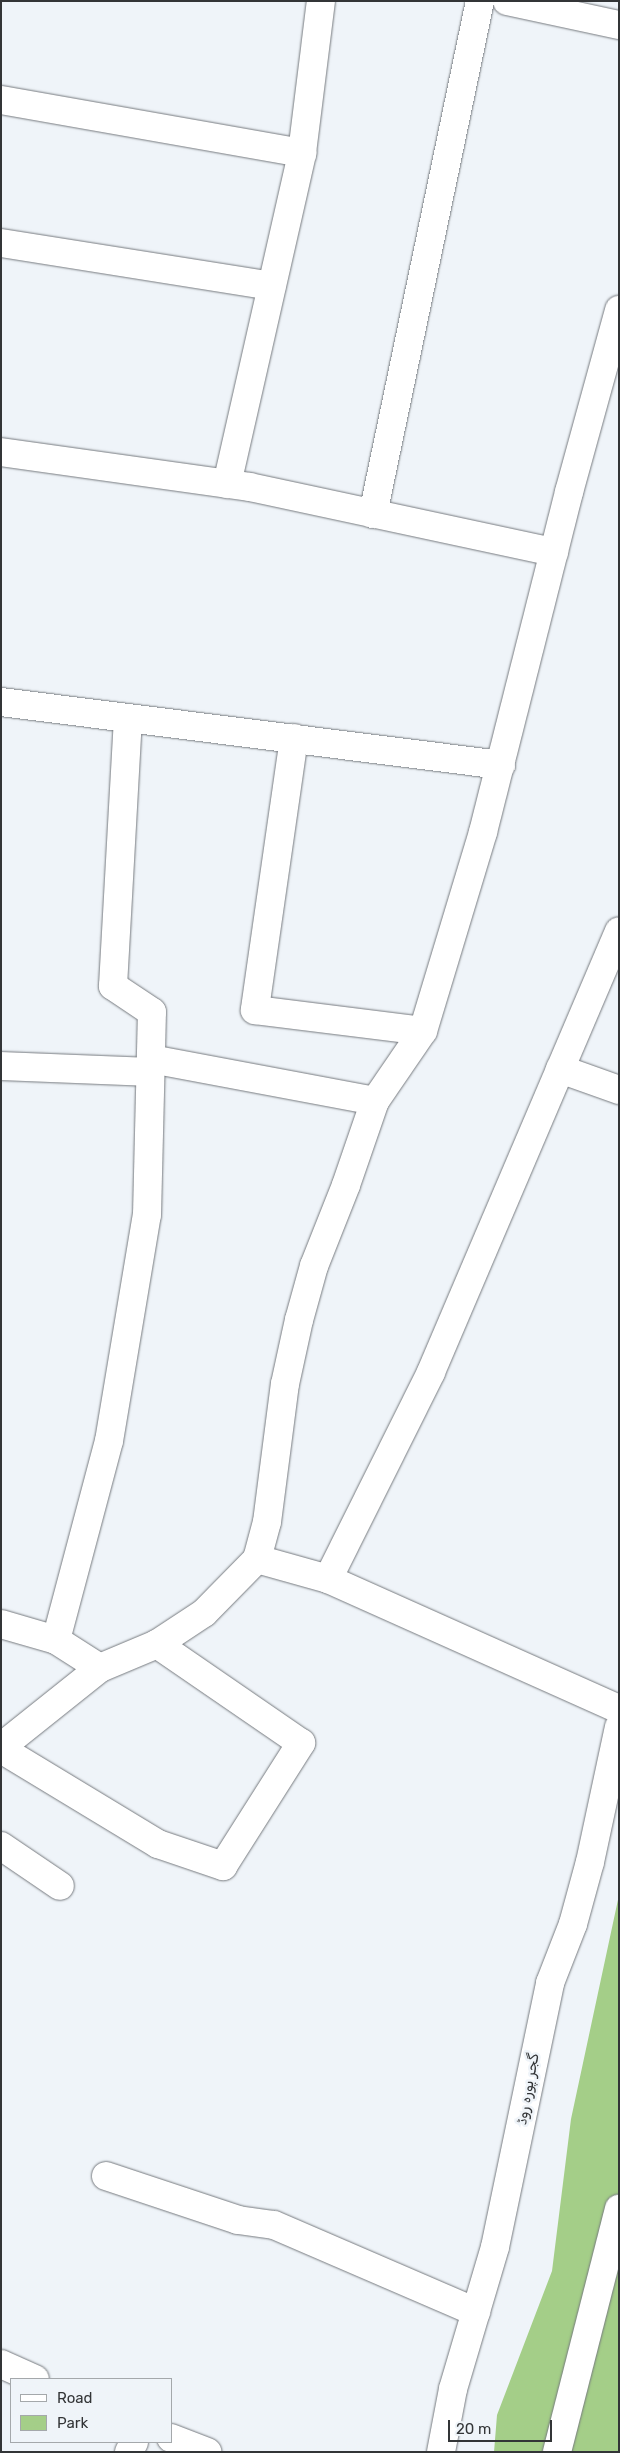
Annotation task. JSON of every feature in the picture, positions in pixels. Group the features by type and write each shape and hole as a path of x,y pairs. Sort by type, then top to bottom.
{"street":[{"path":"227,484 302,153 321,1"},
{"path":"373,514 480,1"},
{"path":"507,1 619,25"},
{"path":"1,100 302,153"},
{"path":"1,243 272,286"},
{"path":"157,1644 301,1743 223,1866 158,1844 1,1748 100,1668 157,1644 204,1613 256,1559 267,1522 286,1384 299,1320 314,1266 346,1184 375,1101 423,1031 501,765 554,552 619,310"},
{"path":"1,452 227,484 554,552"},
{"path":"1,702 501,765"},
{"path":"56,1640 110,1441 147,1216 152,1012 113,986 128,718"},
{"path":"294,738 255,1010 423,1031"},
{"path":"328,1579 431,1372 619,931"},
{"path":"1,1066 150,1065 375,1101"},
{"path":"560,1069 619,1090"},
{"path":"256,1559 328,1579 619,1709"},
{"path":"1,1624 56,1640 100,1668"},
{"name":"گجر پورہ روڈ","path":"441,2452 453,2388 495,2247 550,1983 573,1924 590,1862 619,1727"},
{"path":"1,1846 60,1886"},
{"path":"106,2176 238,2220 274,2225 476,2312"},
{"path":"557,2452 619,2208"},
{"path":"1,2364 33,2378"},
{"path":"172,2438 208,2452"}],"green space":[{"path":"619,1895 619,2452 494,2452 497,2415 552,2271 571,2119"}]}
